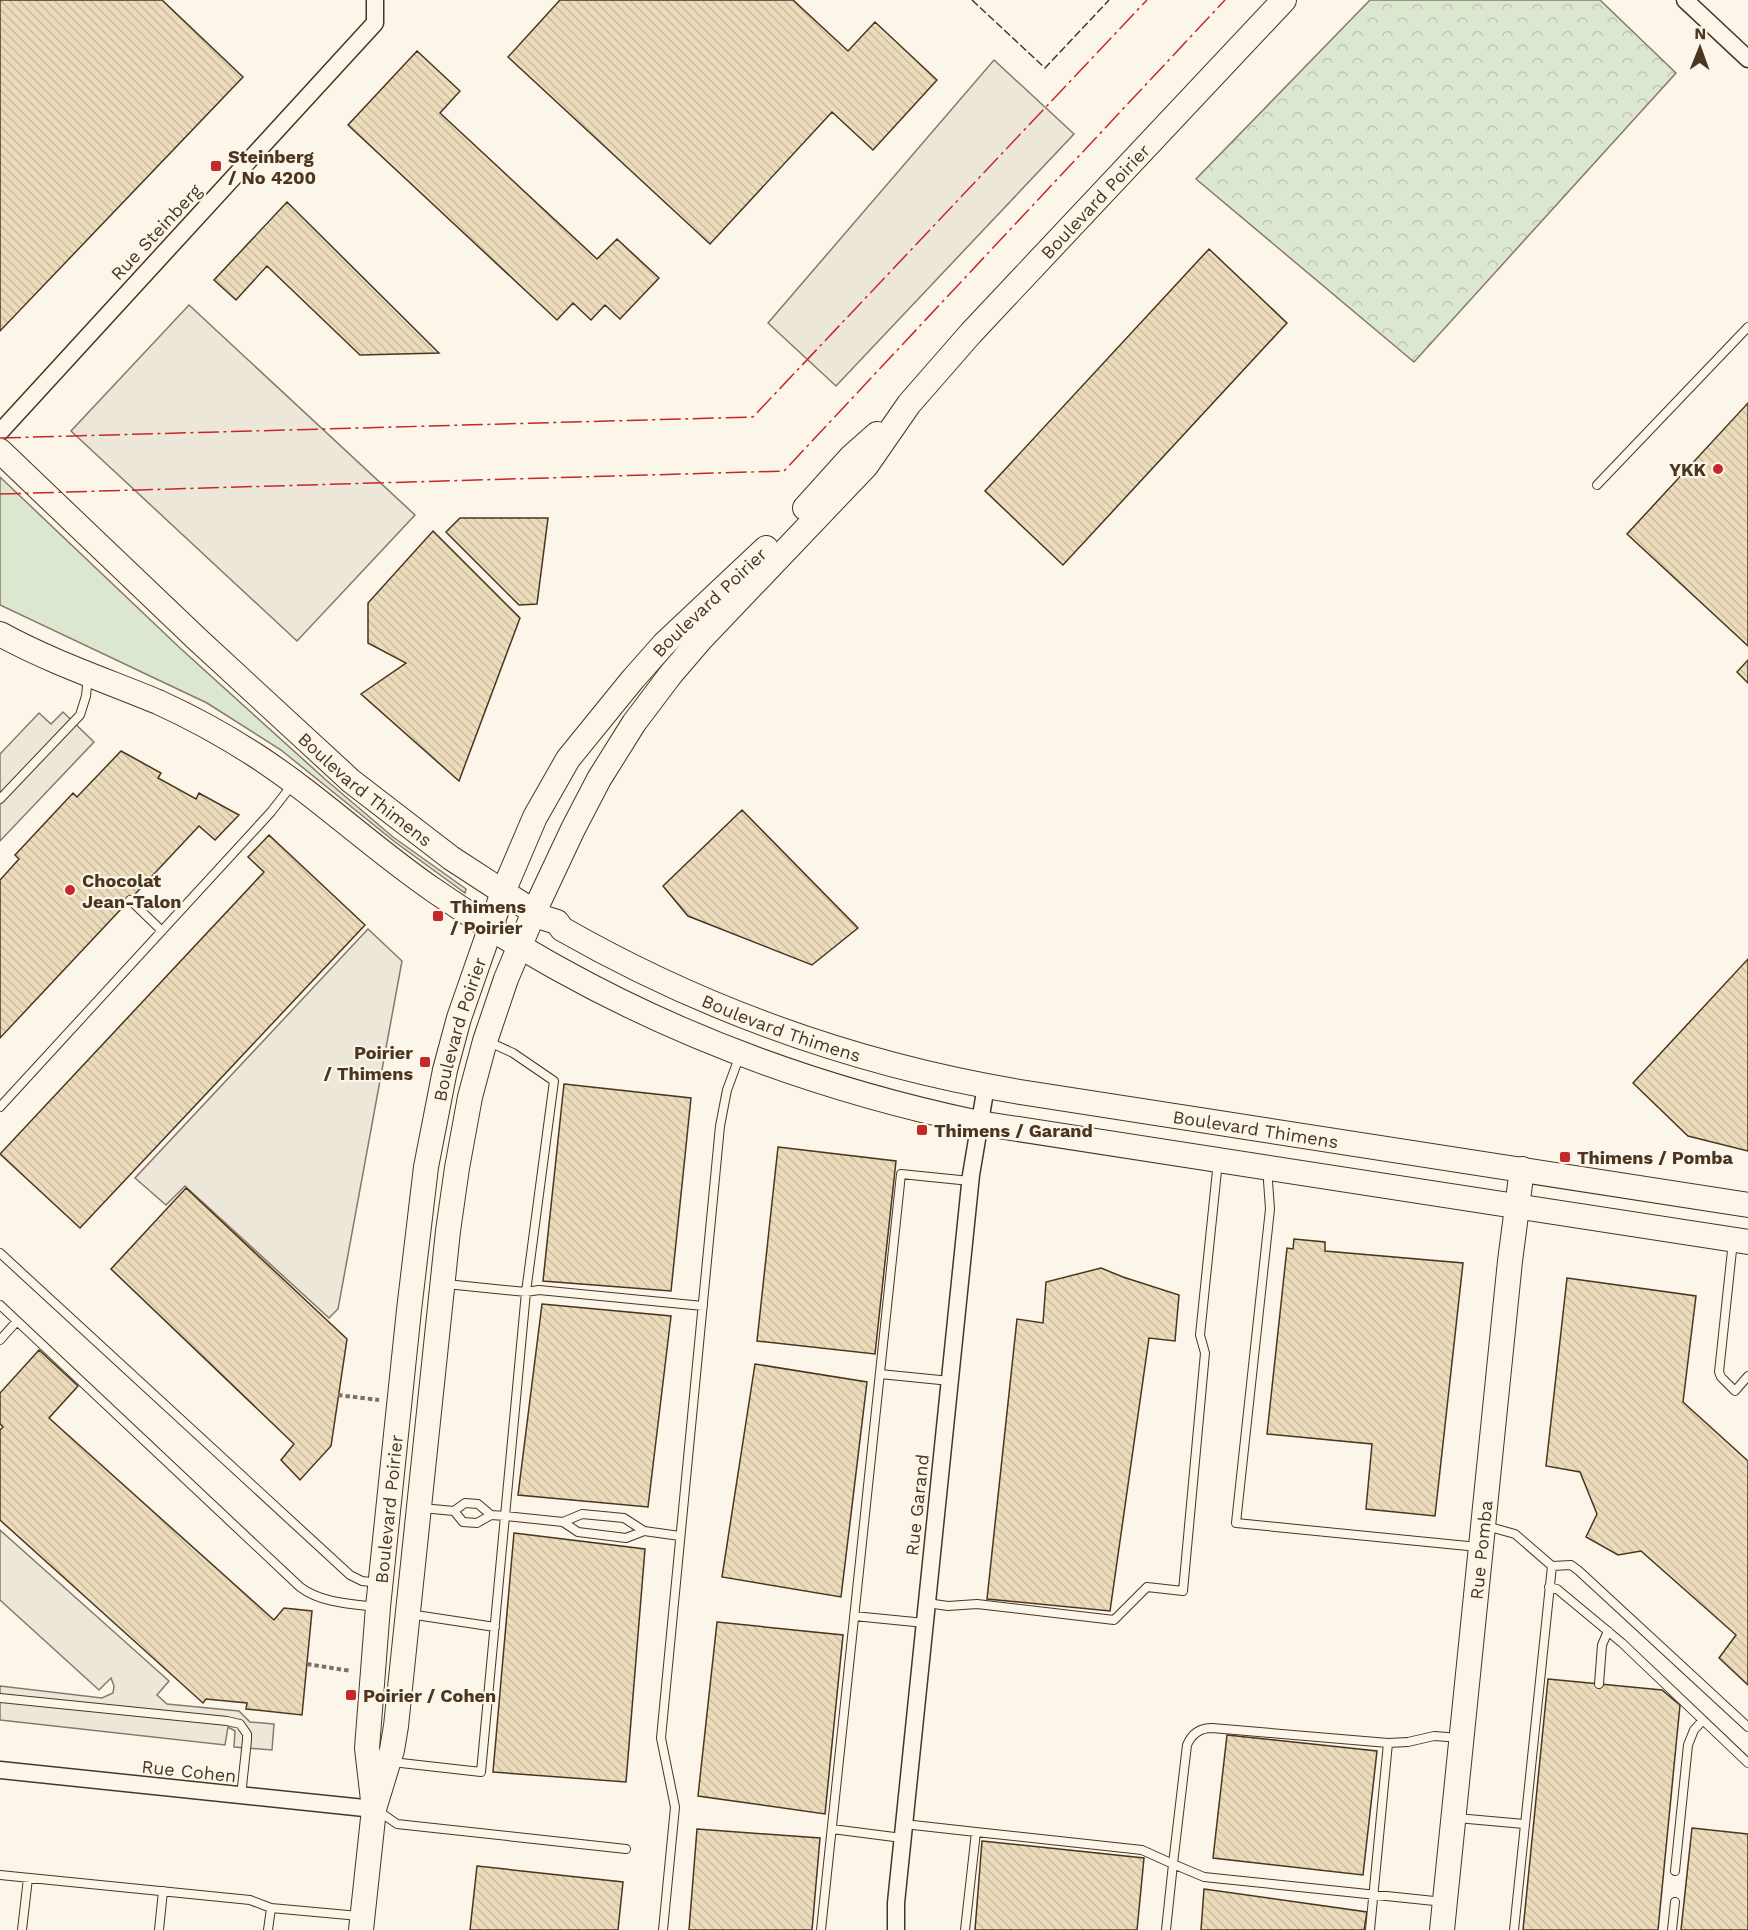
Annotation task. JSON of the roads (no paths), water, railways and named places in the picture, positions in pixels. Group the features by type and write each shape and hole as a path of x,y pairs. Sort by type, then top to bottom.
{"street":[{"name":"Rue Steinberg","path":"0,432 375,23 375,0"},
{"name":"Boulevard Poirier","path":"378,1761 367,1748 378,1607 426,1167 450,1052 490,926 535,818 568,759 618,696 664,644 770,544 851,457 909,404 988,315 1284,0"},
{"path":"1685,0 1748,59"},
{"name":"Boulevard Poirier","path":"362,1923 378,1761 396,1726 451,1207 463,1135 485,1041 504,985 534,912 599,779 653,696 720,618 866,466 909,404"},
{"name":"Boulevard Thimens","path":"0,451 197,639 351,781 424,839 534,912 557,922 561,929 680,990 736,1013 856,1054 927,1074 986,1086 1748,1205"},
{"name":"Boulevard Thimens","path":"0,634 39,654 160,704 205,726 255,755 294,782 408,872 557,968 645,1014 740,1054 853,1091 979,1123 1740,1241"},
{"name":"Rue Garand","path":"896,1930 896,1903 903,1831 970,1181 986,1086"},
{"name":"Rue Pomba","path":"1442,1930 1481,1537 1522,1170"},
{"name":"Rue Cohen","path":"0,1770 374,1809"}],"lane":[{"path":"1597,485 1748,327"},
{"path":"0,800 80,715 86,696 88,675"},
{"path":"0,1107 271,812 294,782"},
{"path":"130,900 162,931"},
{"path":"378,1761 481,1772 526,1292 554,1081 513,1053 485,1041"},
{"path":"663,1930 675,1808 661,1738 720,1126 727,1090 740,1054"},
{"path":"927,1603 948,1606 977,1604 1114,1620 1147,1587 1184,1591 1205,1353 1200,1335 1218,1160"},
{"path":"1270,1168 1268,1181 1270,1209 1236,1522 1481,1537 1515,1534 1551,1566 1571,1565 1579,1571 1748,1727"},
{"path":"821,1930 901,1174 970,1181"},
{"path":"1740,1241 1719,1372 1735,1391 1748,1376"},
{"path":"0,1253 350,1575 362,1581 381,1583"},
{"path":"442,1284 526,1292 539,1290 703,1306"},
{"path":"0,1305 300,1587 308,1593 331,1601 378,1607"},
{"path":"0,1340 17,1321"},
{"path":"880,1374 950,1381"},
{"path":"420,1507 454,1511 465,1503 478,1504 491,1515"},
{"path":"454,1511 463,1522 477,1523 491,1515 563,1522 578,1532 626,1538 644,1531"},
{"path":"563,1522 582,1514 624,1518 644,1531 680,1536"},
{"path":"1514,1930 1551,1566"},
{"path":"1549,1587 1557,1589 1608,1631 1748,1763"},
{"path":"409,1614 495,1627"},
{"path":"854,1616 925,1623"},
{"path":"1599,1684 1602,1645 1608,1631"},
{"path":"0,1698 227,1721 240,1725 247,1734 241,1796"},
{"path":"1676,1871 1688,1745 1694,1730 1703,1720"},
{"path":"1166,1930 1187,1744 1191,1736 1199,1730 1212,1728 1388,1743 1408,1742 1434,1736 1461,1738"},
{"path":"1370,1930 1388,1743"},
{"path":"374,1809 397,1824 626,1849"},
{"path":"1453,1818 1524,1824"},
{"path":"832,1829 976,1832 1142,1850 1204,1877 1445,1902"},
{"path":"965,1930 976,1832"},
{"path":"0,1875 250,1900 271,1908 362,1923"},
{"path":"22,1930 27,1878"},
{"path":"159,1930 163,1891"},
{"path":"1672,1930 1675,1902"},
{"path":"268,1930 271,1908"}],"place":[{"name":"Steinberg / No 4200","path":"216,166"},
{"name":"YKK","path":"1718,469"},
{"name":"Chocolat Jean-Talon","path":"70,890"},
{"name":"Thimens / Poirier","path":"438,916"},
{"name":"Poirier / Thimens","path":"425,1062"},
{"name":"Thimens / Garand","path":"922,1130"},
{"name":"Thimens / Pomba","path":"1565,1157"},
{"name":"Poirier / Cohen","path":"351,1695"}]}
